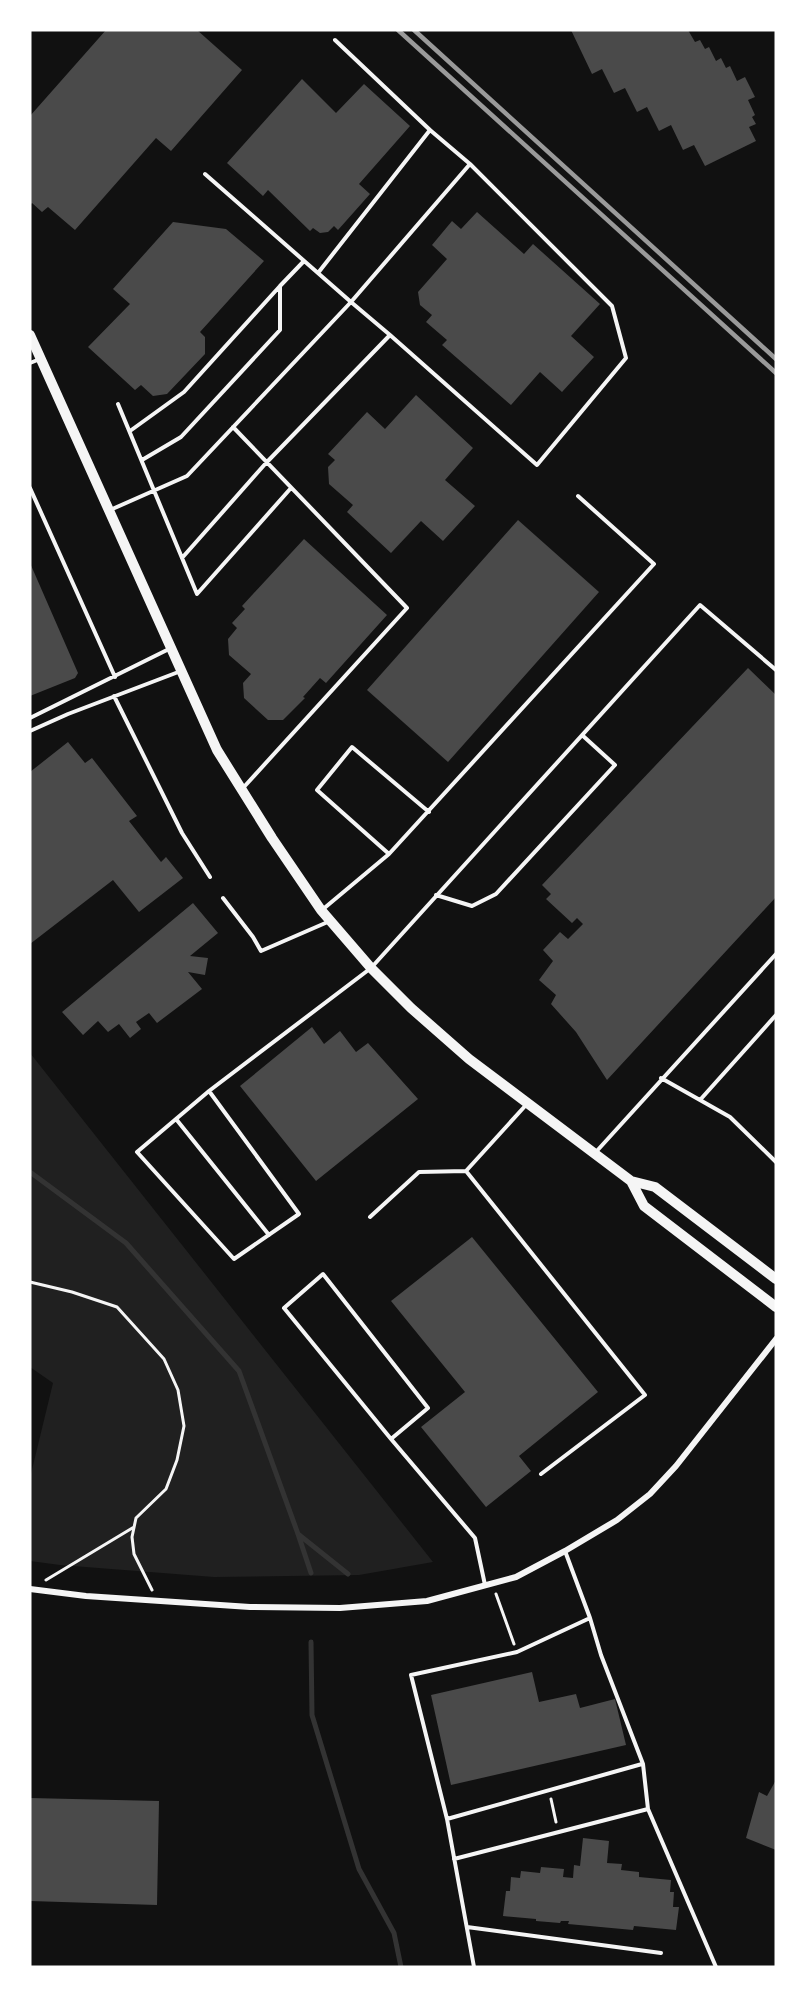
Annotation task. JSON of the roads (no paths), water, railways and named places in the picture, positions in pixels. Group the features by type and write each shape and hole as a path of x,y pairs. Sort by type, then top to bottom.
{"street":[{"path":"30,335 217,750 272,838 321,910 370,968 469,1059 527,1105 632,1181 656,1187 776,1279"},
{"path":"632,1181 644,1206 776,1307"},
{"path":"30,1589 86,1596 250,1607 340,1608 427,1601 516,1577 617,1520 650,1494 676,1466 776,1339"}],"lane":[{"path":"205,174 537,465 626,358 612,306 470,164 430,130 335,40"},
{"path":"318,273 430,130"},
{"path":"109,510 187,476 351,302 470,164"},
{"path":"130,431 184,392 304,261"},
{"path":"142,460 181,437 280,330 280,286"},
{"path":"182,558 266,463 390,335"},
{"path":"30,363 41,358"},
{"path":"118,404 197,594 291,488"},
{"path":"233,427 406,608 243,789"},
{"path":"30,489 115,676"},
{"path":"321,910 390,854 654,564 578,496"},
{"path":"209,1091 299,1214 234,1259 137,1152 209,1091 370,968 700,605 776,670"},
{"path":"30,718 171,649"},
{"path":"30,731 68,714 182,671"},
{"path":"114,696 182,833 210,877"},
{"path":"436,895 472,906 496,894 615,765 582,734"},
{"path":"390,854 317,790 352,747 429,812"},
{"path":"223,898 261,951 331,921"},
{"path":"594,1154 776,954"},
{"path":"700,1100 776,1015"},
{"path":"662,1078 730,1117 776,1162"},
{"path":"370,1217 419,1172 466,1171 527,1105"},
{"path":"176,1119 268,1235"},
{"path":"466,1171 645,1395 542,1474"},
{"path":"391,1439 428,1408 323,1274 284,1308 391,1439 475,1538 489,1584"},
{"path":"565,1551 601,1655 643,1764 648,1809 716,1967"},
{"path":"474,1967 447,1819 411,1675 517,1652 590,1618"},
{"path":"447,1819 643,1764"},
{"path":"454,1860 648,1809"},
{"path":"466,1927 661,1953"}],"waterway":[{"path":"30,1172 126,1243 239,1371 311,1573"},
{"path":"298,1534 348,1574"},
{"path":"311,1642 312,1715 359,1869 394,1933 401,1967"}],"railway":[{"path":"398,30 776,373"},
{"path":"414,30 776,359"}]}
